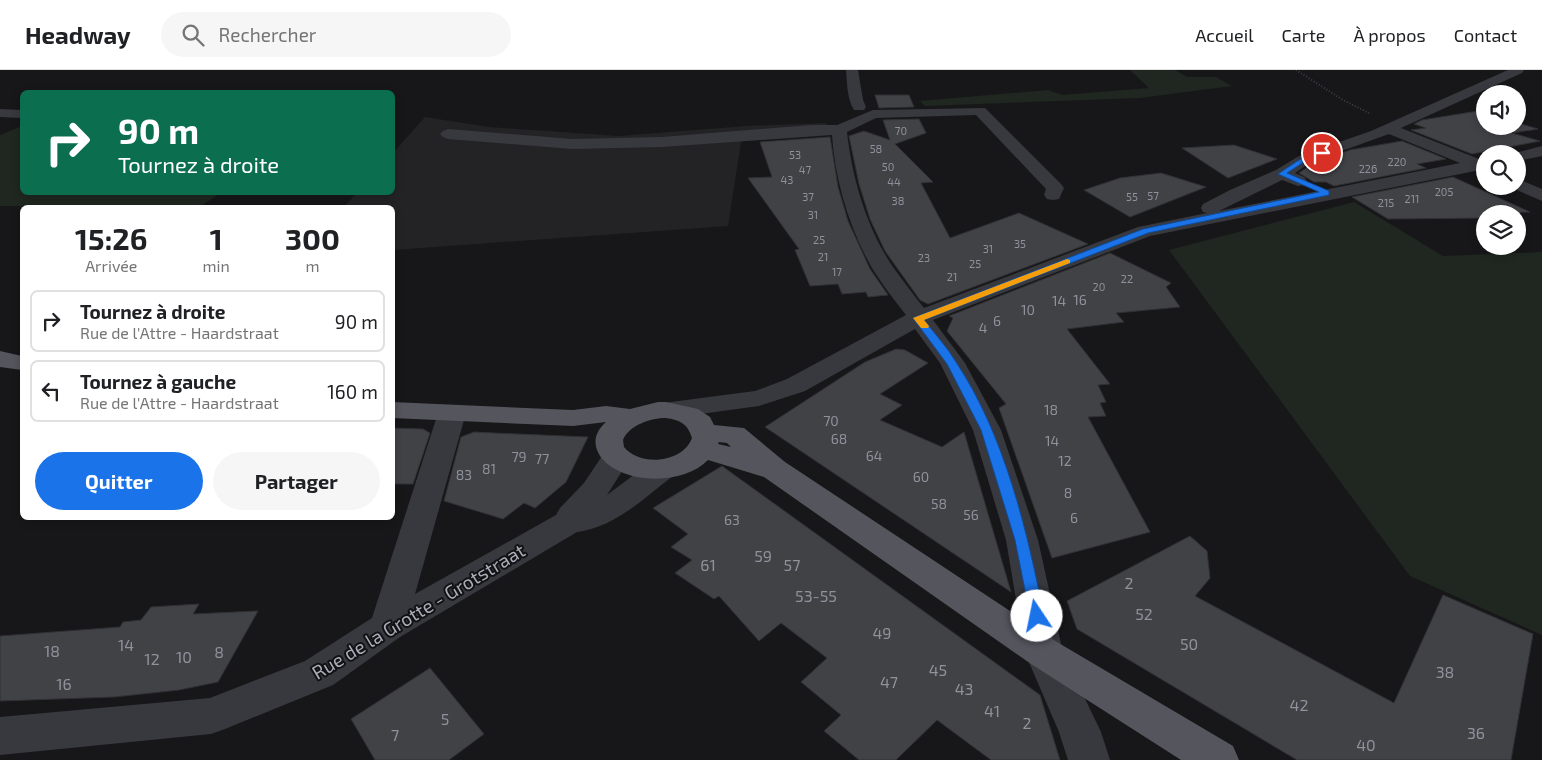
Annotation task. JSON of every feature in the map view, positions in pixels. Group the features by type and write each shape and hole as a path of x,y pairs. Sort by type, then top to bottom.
{"main road":[{"path":"0,359 20,363"},
{"path":"395,410 573,418 606,414 630,417"},
{"path":"612,447 614,429 630,417 644,412 671,410 693,417 700,423 704,437 723,454 774,469 1044,653 1218,760"},
{"path":"573,418 612,447 633,467 662,469 685,463 704,437"}],"street":[{"path":"852,70 856,100 859,106"},
{"path":"1184,222 1236,194 1282,174 1305,159 1376,134 1518,70"},
{"path":"448,134 572,144 662,142 812,130 839,130 873,114 980,111 1055,188 1054,195"},
{"path":"0,113 20,114"},
{"path":"1391,126 1476,162"},
{"path":"839,130 842,162 863,228 882,267 952,363 987,430 1022,540 1044,653 1080,732 1089,760"},
{"path":"1526,154 1542,151"},
{"path":"671,410 759,398 796,385 918,318 1145,231 1327,193 1476,166"},
{"path":"1282,174 1327,193"},
{"path":"1526,188 1542,196"},
{"path":"704,437 759,398"},
{"path":"387,627 452,412"},
{"name":"Rue de la Grotte - Grotstraat","path":"569,522 571,516 595,490 612,447"},
{"name":"Rue de la Grotte - Grotstraat","path":"0,736 211,716 319,673 387,627 569,522 578,522 617,505 662,469"}],"path":[{"path":"1296,70 1343,100 1391,126"}],"shaded area":[{"path":"1130,70 1175,70 1187,77 1216,77 1232,86 1140,98 925,106 920,101 1048,90 1062,95 1149,88"},
{"path":"425,117 489,127 618,136 747,126 825,123 839,130 742,136 728,226 395,250 395,205 346,205 355,195 395,195 395,151"},
{"path":"20,127 20,195 218,195 202,205 0,206 0,135"},
{"path":"1354,202 1443,256 1526,255 1526,253 1542,252 1542,635 1410,576 1169,250"}],"building":[{"path":"875,95 909,95 914,107 879,108"},
{"path":"1476,111 1476,135 1519,135 1540,141 1519,145 1476,145 1476,153 1472,154 1411,130 1426,128 1414,124 1422,120"},
{"path":"919,119 926,133 895,144 933,182 921,183 950,238 1019,213 1088,244 928,304 920,300 885,251 870,219 859,184 849,136 864,131 890,140 883,120"},
{"path":"1526,125 1538,129 1526,131"},
{"path":"830,137 838,187 848,221 870,269 888,295 868,297 866,292 842,294 838,284 810,286 795,250 799,249 748,178 772,177 760,142"},
{"path":"1402,141 1446,159 1417,164 1426,168 1334,186 1326,182 1314,182 1299,173 1312,164 1350,150"},
{"path":"1234,145 1277,159 1228,178 1182,148"},
{"path":"1161,173 1206,187 1130,217 1084,190 1120,178"},
{"path":"1453,177 1476,187 1476,195 1493,195 1515,205 1476,205 1476,218 1388,219 1352,197"},
{"path":"1110,253 1171,283 1166,287 1180,307 1116,313 1124,322 1067,329 1110,384 1098,385 1106,402 1100,403 1106,416 1088,417 1150,532 1052,558 999,408 1006,404 947,331 953,318 949,316"},
{"path":"896,349 905,350 928,363 880,394 902,405 880,420 942,447 964,432 1011,592 765,427 865,362"},
{"path":"395,428 423,429 430,433 413,484 395,484"},
{"path":"474,432 588,437 566,482 535,508 524,503 503,519 444,501 461,437"},
{"path":"722,466 1040,695 1060,760 991,760 937,720 896,760 859,760 824,731 841,715 801,682 827,658 781,623 759,641 719,596 714,599 675,573 692,560 671,547 688,534 653,508"},
{"path":"1190,536 1207,551 1210,578 1195,596 1394,703 1443,595 1533,634 1511,760 1297,760 1077,629 1067,601"},
{"path":"199,604 193,614 258,611 218,682 179,690 114,697 0,701 0,636 120,627 123,622 141,620 151,607"},
{"path":"430,668 484,734 449,760 375,760 351,719"}],"slow traffic":[{"path":"924,326 918,318 1067,261"}],"route":[{"path":"1037,616 1022,540 987,430 952,363 918,318 1145,231 1327,193 1282,174 1305,159 1322,153"}]}
